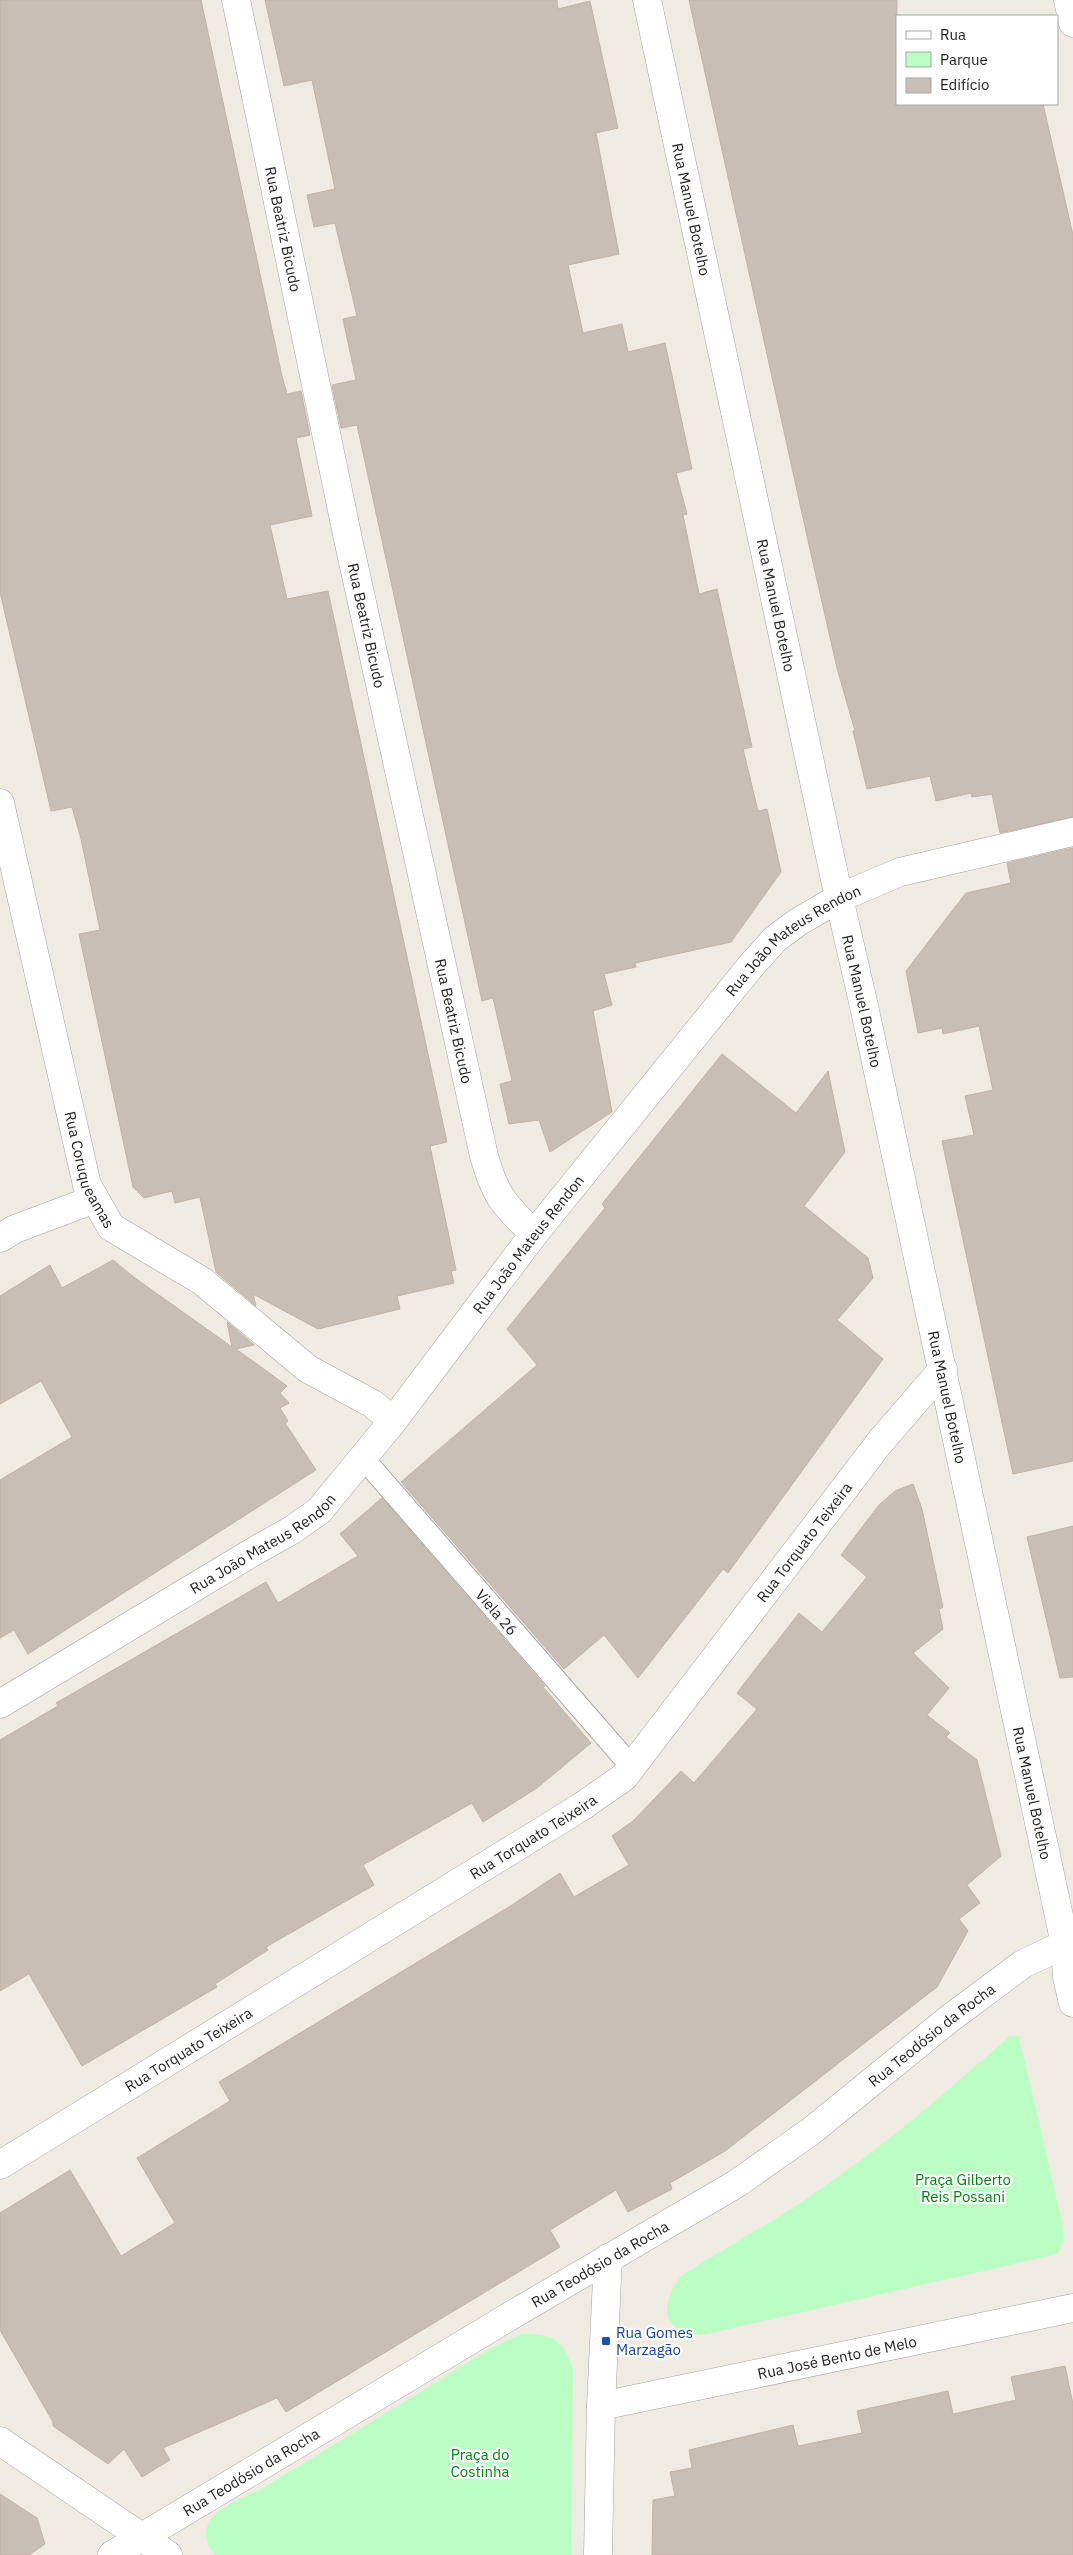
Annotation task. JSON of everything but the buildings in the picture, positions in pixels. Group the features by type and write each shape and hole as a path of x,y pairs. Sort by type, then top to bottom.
{"street":[{"name":"Rua Beatriz Bicudo","path":"236,0 348,540 484,1156 492,1186 504,1204 534,1234"},
{"name":"Rua Manuel Botelho","path":"647,0 1065,1944 1067,1978 1073,2003"},
{"path":"1068,0 1073,23"},
{"name":"Rua Coruqueamas","path":"0,804 87,1185 111,1227 202,1281 308,1368 373,1404 393,1421"},
{"name":"Rua João Mateus Rendon","path":"0,1704 292,1530 319,1511 393,1421 534,1234 750,967 775,940 798,922 839,898 900,872 1073,832"},
{"path":"0,1238 15,1228 95,1199"},
{"name":"Rua Torquato Teixeira","path":"0,2165 581,1807 624,1777 880,1442 942,1369"},
{"name":"Rua Teodósio da Rocha","path":"112,2555 608,2258 736,2184 810,2132 949,2018 1016,1969 1065,1944"},
{"path":"598,2555 601,2406 608,2258"},
{"name":"Rua José Bento de Melo","path":"601,2406 1073,2308"},
{"path":"0,2441 168,2555"}],"lane":[{"name":"Viela 26","path":"363,1458 631,1766"}],"green space":[{"name":"Praça Gilberto Reis Possani","path":"1010,2036 1019,2036 1062,2222 1064,2239 1058,2254 703,2335 689,2334 679,2330 672,2324 668,2316 667,2307 669,2297 681,2276 834,2180 912,2120"},
{"name":"Praça do Costinha","path":"523,2334 543,2335 556,2341 566,2352 573,2370 571,2555 215,2555 212,2551 207,2543 206,2530 210,2521 222,2509 268,2485 486,2351"}],"place":[{"name":"Rua Gomes Marzagão","path":"606,2341"}]}
